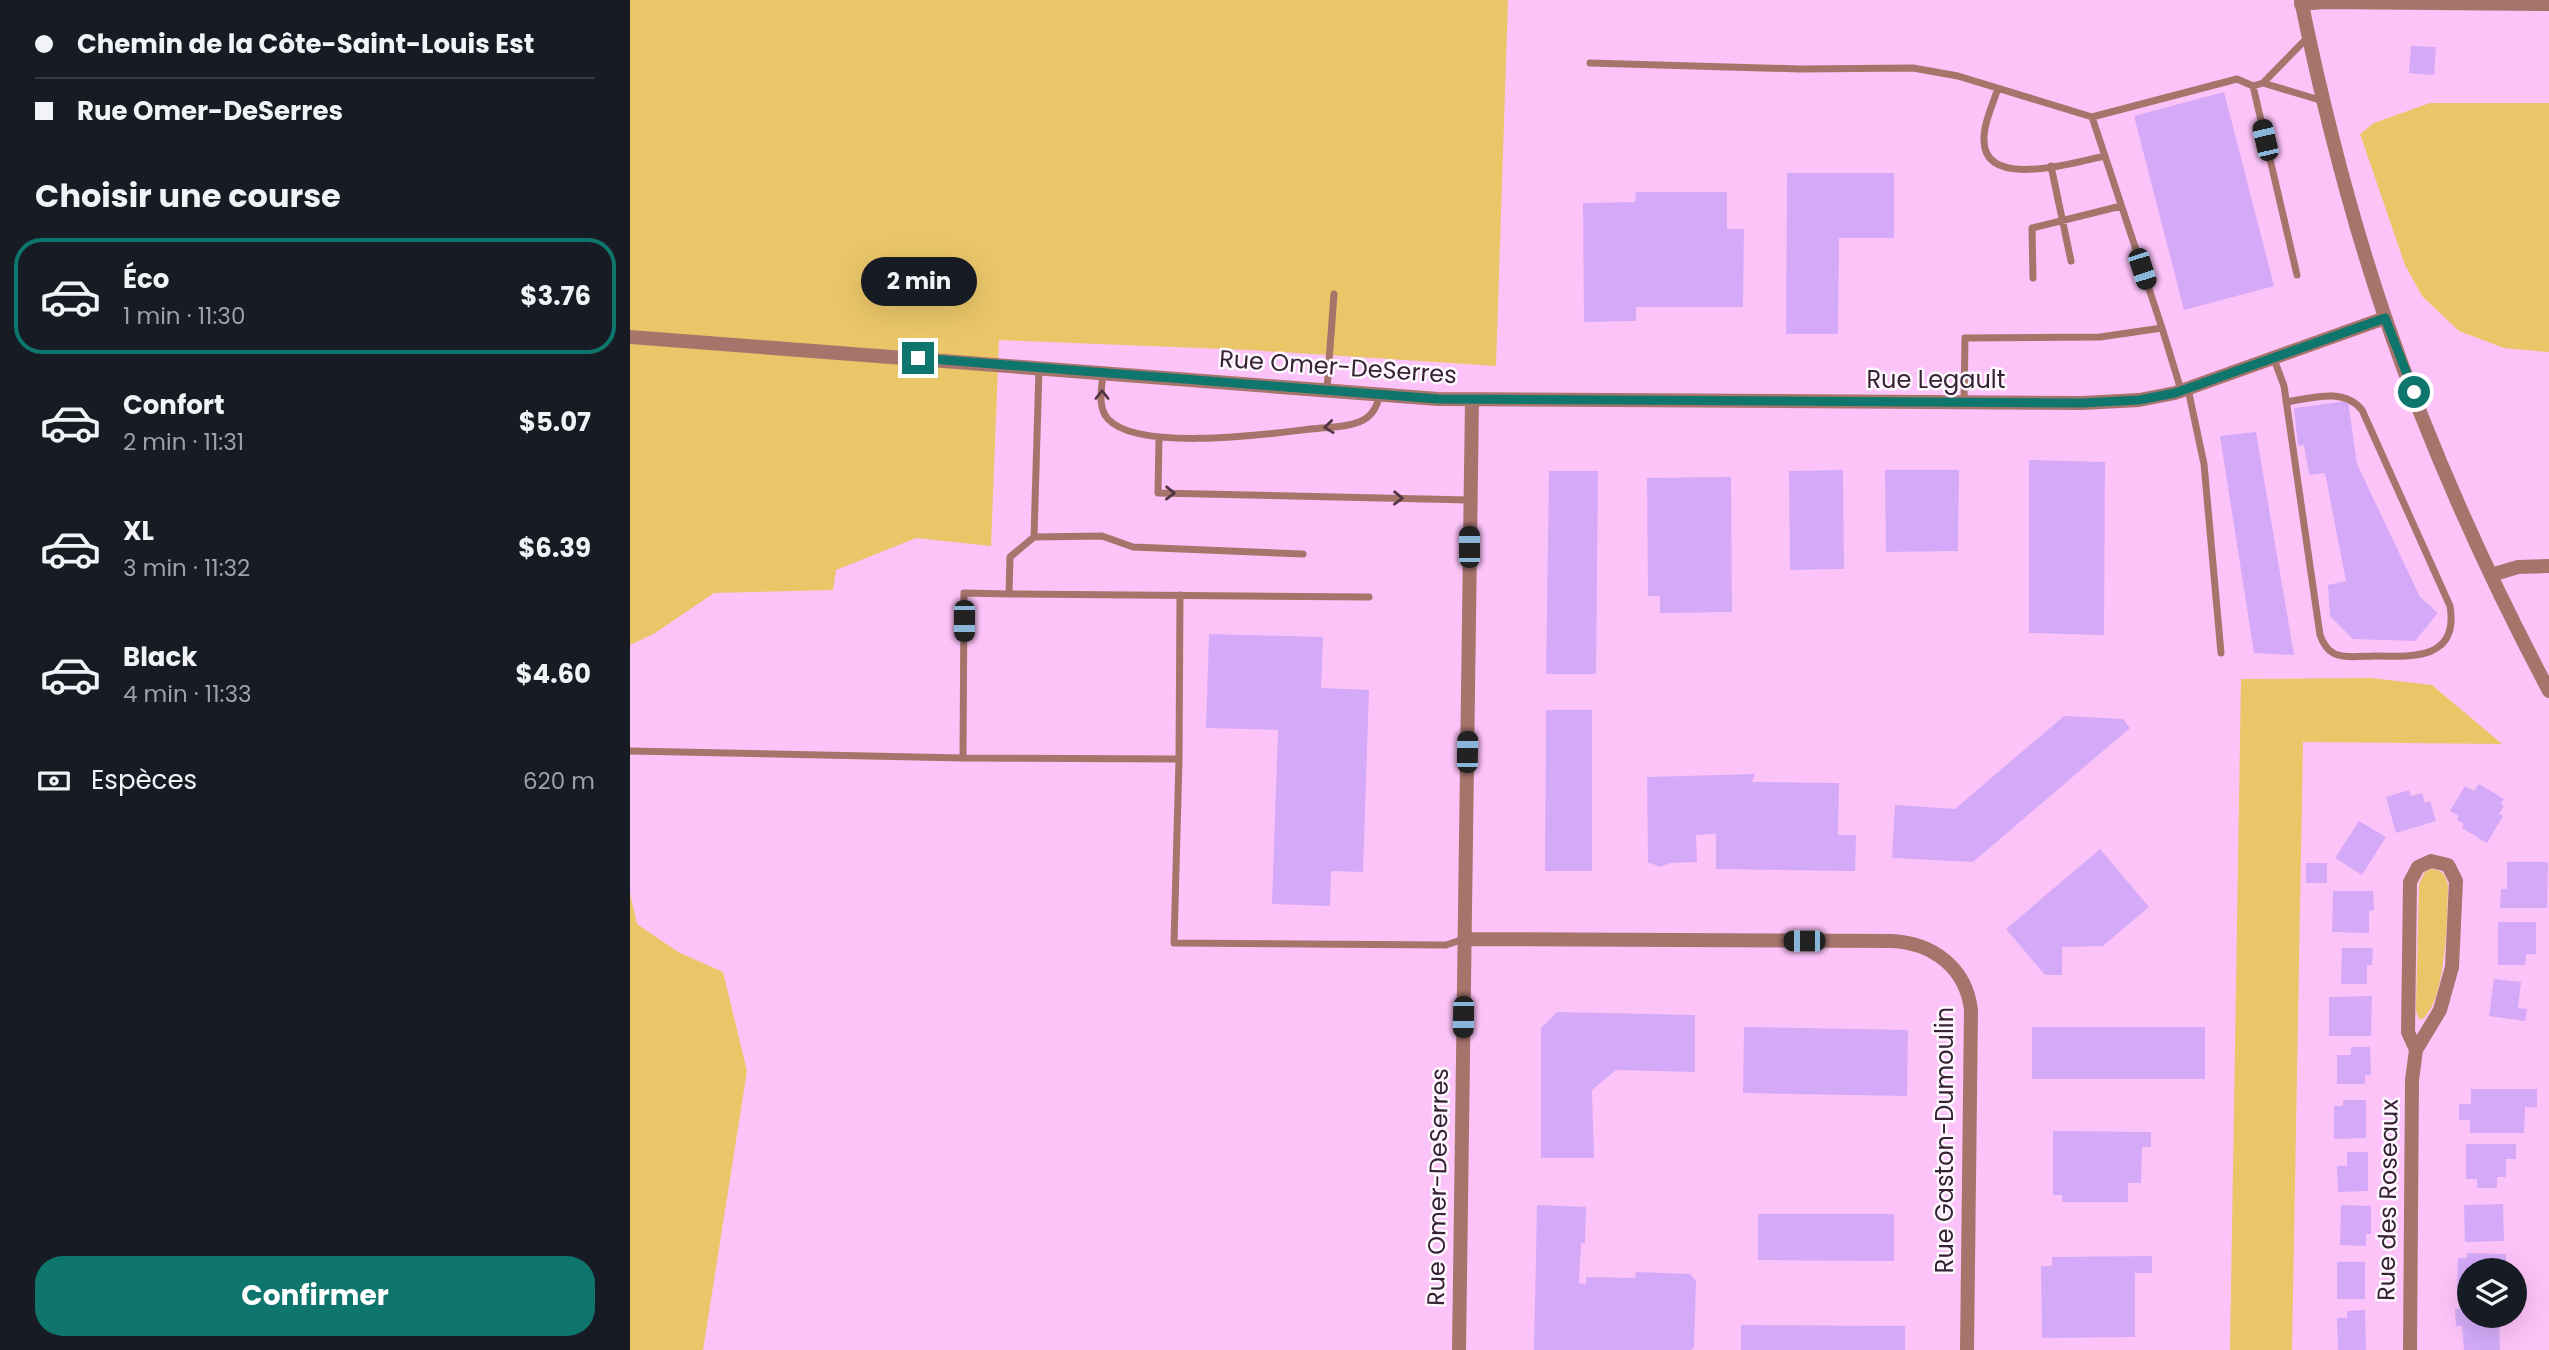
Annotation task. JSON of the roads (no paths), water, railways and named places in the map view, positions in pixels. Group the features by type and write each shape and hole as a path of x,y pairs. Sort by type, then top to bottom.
{"street":[{"path":"2549,4 2301,2 2345,186 2385,318 2443,465 2491,575 2549,691"},
{"name":"Rue Legault","path":"1472,399 2129,401 2184,390 2385,318"},
{"name":"Rue Omer-DeSerres","path":"630,337 1472,399 1459,1350"},
{"path":"2491,575 2513,568 2549,566"},
{"name":"Rue des Roseaux","path":"2410,1350 2412,1080 2416,1050 2440,1010 2452,967 2456,881 2448,865 2431,860 2418,867 2410,882 2408,1032 2416,1050"},
{"name":"Rue Gaston-Dumoulin","path":"1464,939 1892,941 1921,946 1941,956 1961,980 1968,993 1971,1010 1967,1350"}],"lane":[{"path":"1590,63 1800,69 1913,68 1958,76 2092,117 2237,79 2253,86 2263,83 2308,37"},
{"path":"2263,83 2323,101"},
{"path":"2253,86 2297,275"},
{"path":"1998,88 1983,142 1990,158 2006,169 2016,171 2105,156"},
{"path":"2092,117 2184,390 2204,464 2221,653"},
{"path":"2051,166 2071,261"},
{"path":"2033,278 2032,228 2122,206"},
{"path":"1327,389 1334,294"},
{"path":"1964,402 1965,338 2100,337 2162,328"},
{"path":"2274,359 2287,402 2320,635 2324,645 2334,654 2343,656 2417,657 2438,647 2452,623 2450,606 2362,410 2350,399 2342,397 2329,396 2287,402"},
{"path":"1034,537 1039,368"},
{"path":"1103,373 1101,401 1109,421 1126,430 1159,437 1247,438 1353,424 1372,414 1380,393"},
{"path":"1159,437 1158,493 1469,500"},
{"path":"1009,594 1010,557 1034,537 1102,536 1133,547 1303,554"},
{"path":"963,758 964,593 1369,597"},
{"path":"1180,595 1174,943 1446,946 1464,939"},
{"path":"630,751 963,758 1179,759"}]}
